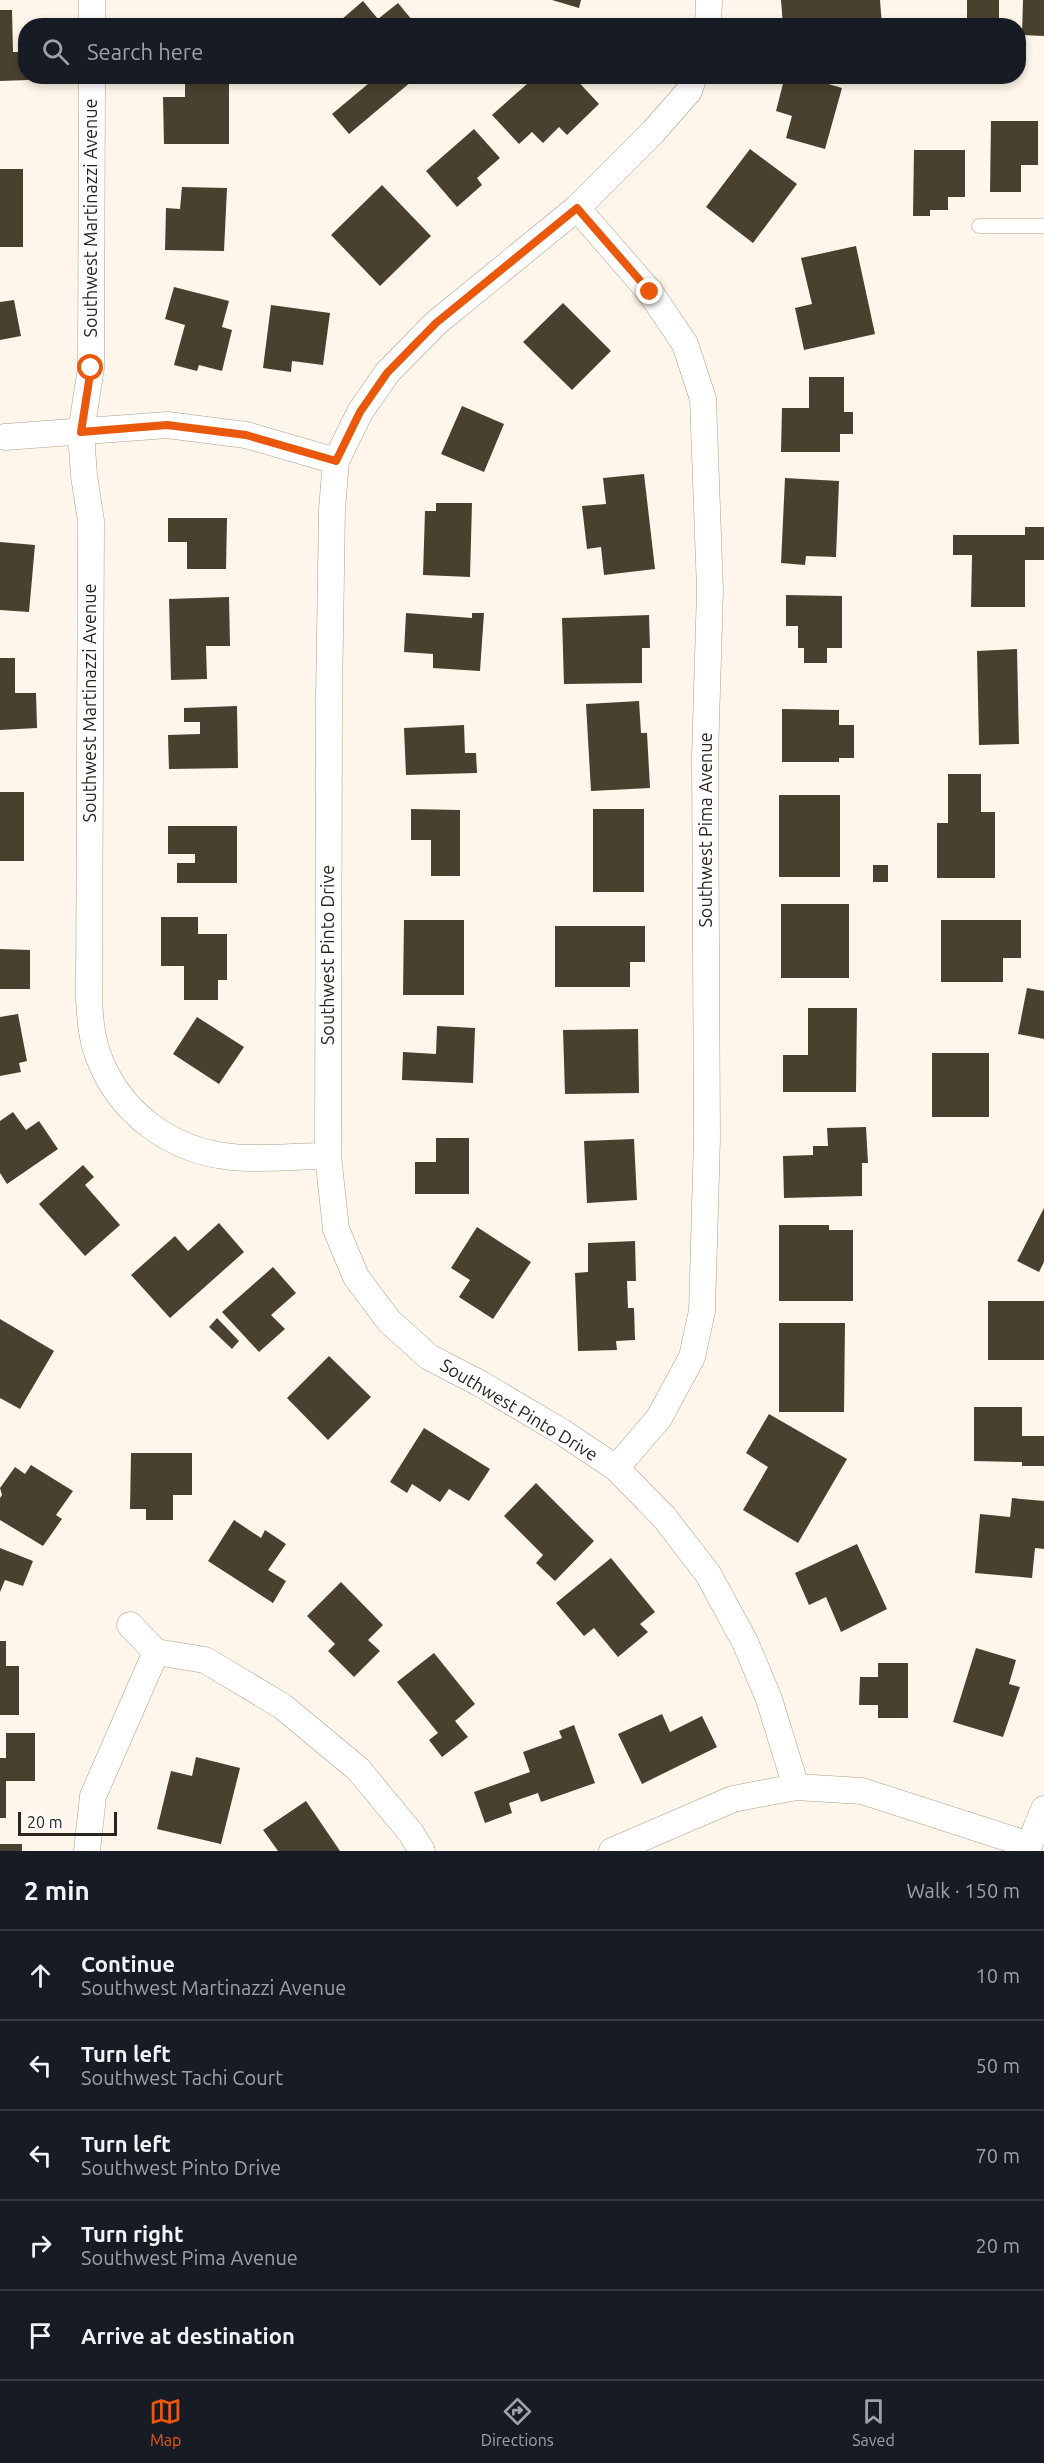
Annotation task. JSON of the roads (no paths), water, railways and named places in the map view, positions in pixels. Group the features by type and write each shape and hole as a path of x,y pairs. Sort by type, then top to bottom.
{"street":[{"path":"92,0 92,18"},
{"path":"708,18 709,0"},
{"name":"Southwest Martinazzi Avenue","path":"92,84 91,368 81,432 84,476 91,521 89,997 91,1028 109,1081 123,1101 151,1128 188,1148 232,1157 328,1156"},
{"name":"Southwest Pinto Drive","path":"691,84 689,91 653,132 577,208 436,323 387,373 360,412 336,461 332,509 329,699 328,1156 336,1229 356,1277 388,1321 429,1357 481,1384 562,1432 616,1468 664,1517 708,1574 745,1642 769,1699 796,1787"},
{"name":"Southwest Pima Avenue","path":"577,208 650,292 685,344 703,399 710,590 705,756 707,1138 702,1311 692,1357 659,1418 616,1468"},
{"path":"5,437 167,425 246,435 336,461"},
{"path":"130,1625 156,1652 205,1660 282,1706 358,1769 411,1833 422,1851"},
{"path":"87,1851 93,1796 156,1652"},
{"path":"612,1851 734,1799 796,1787 862,1791 1028,1848 1044,1809"}],"lane":[{"path":"979,226 1044,226"}]}
